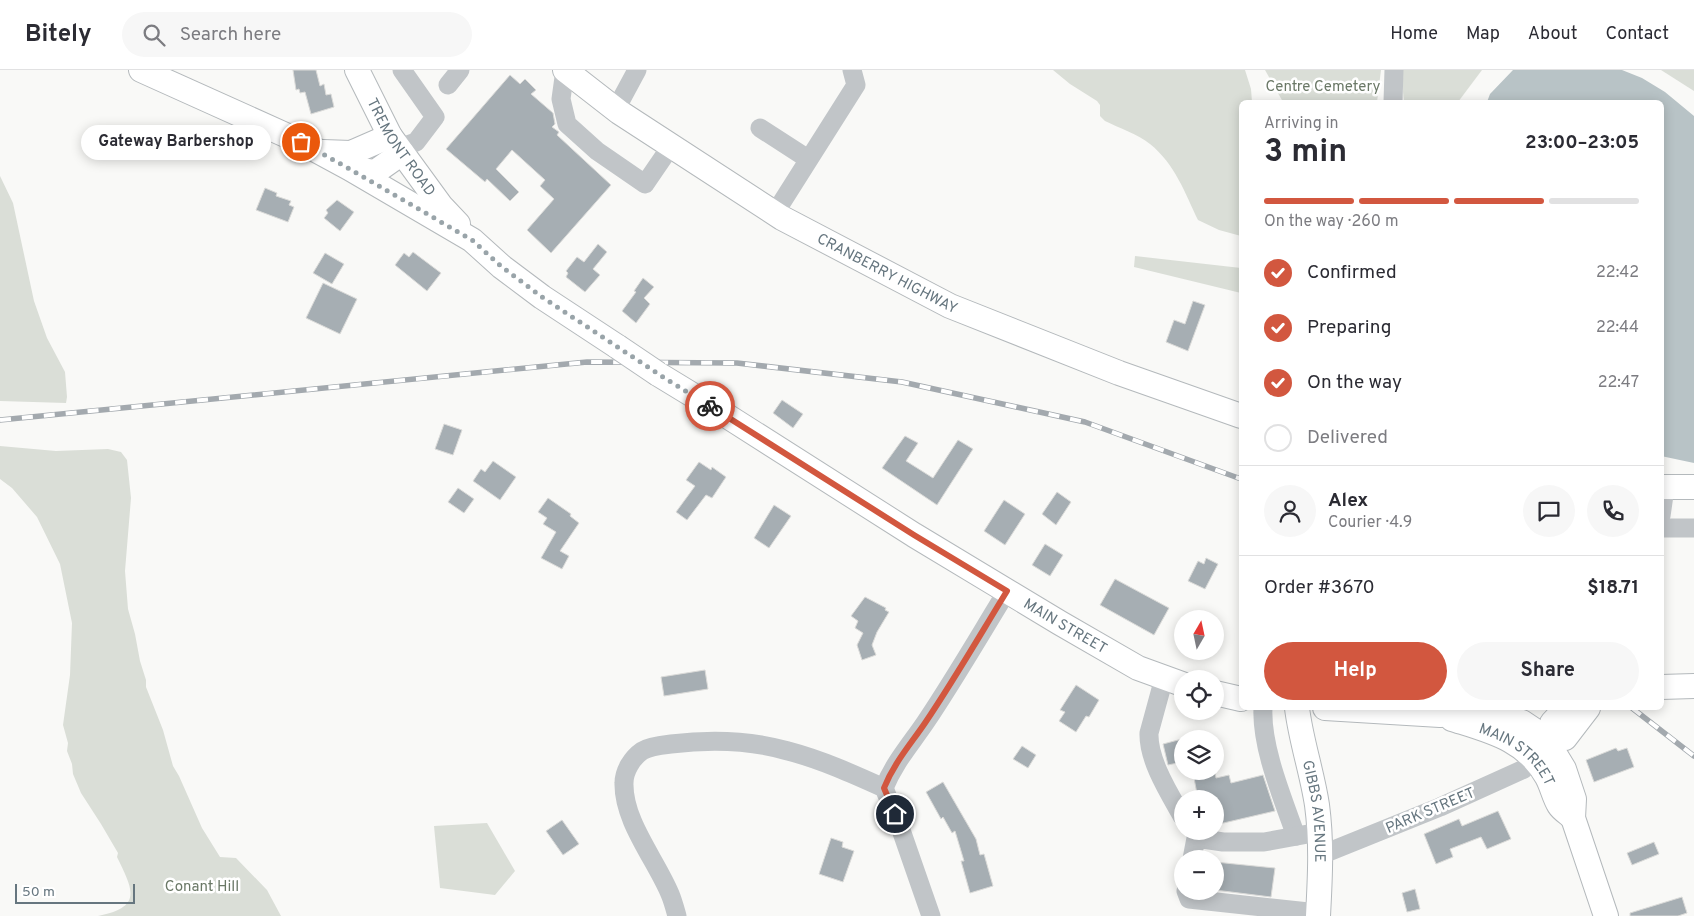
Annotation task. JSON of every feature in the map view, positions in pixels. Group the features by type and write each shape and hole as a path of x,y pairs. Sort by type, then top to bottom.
{"main road":[{"name":"MAIN STREET","path":"141,70 292,138 348,168 472,240 502,267 542,297 658,374 914,535 1007,591 1138,668 1173,681"},
{"name":"TREMONT ROAD","path":"357,70 397,145 441,206 472,240"},
{"name":"CRANBERRY HIGHWAY","path":"565,70 616,109 775,213 950,306 1119,373 1239,415"},
{"name":"MAIN STREET","path":"319,152 351,153 397,145"},
{"name":"MAIN STREET","path":"348,168 375,172 397,145"},
{"path":"1664,488 1694,487"},
{"path":"1664,687 1694,686"},
{"path":"1224,695 1239,699"},
{"name":"GIBBS AVENUE","path":"1297,710 1300,732 1317,805 1321,855 1318,914"},
{"name":"MAIN STREET","path":"1407,710 1441,711 1518,744 1544,745 1548,777 1559,806 1573,818 1606,916"},
{"path":"1544,745 1552,723 1564,710"},
{"path":"1544,745 1565,738 1586,710"}],"street":[{"path":"397,145 416,142 435,117 402,70"},
{"path":"448,85 460,70"},
{"path":"565,70 561,99 567,124 597,150 645,184 671,146"},
{"path":"616,109 637,70"},
{"path":"775,213 856,85 852,70"},
{"path":"1393,100 1392,81 1394,70"},
{"path":"760,128 808,159"},
{"path":"1664,528 1694,528"},
{"path":"884,788 890,773 901,755 925,723 1007,591"},
{"path":"1173,681 1149,733 1149,742 1163,783 1174,802"},
{"path":"1263,710 1264,735 1281,794 1296,836"},
{"path":"677,916 670,895 632,820 625,800 624,781 630,763 643,750 660,745 723,741 767,745 807,756 840,768 884,788 900,827 931,916"},
{"name":"PARK STREET","path":"1321,855 1440,807 1524,769 1544,745"},
{"path":"1216,840 1224,842 1264,842 1319,832"},
{"path":"1198,900 1318,914"}],"green space":[{"path":"1053,70 1245,70 1251,89 1252,100 1239,100 1239,235 1219,230 1198,220 1173,170 1159,152 1140,137 1105,121 1100,116 1100,105 1097,101 1070,84"},
{"name":"Centre Cemetery","path":"1265,70 1381,70 1377,100 1282,100"},
{"path":"1403,70 1482,70 1460,100 1404,100"},
{"path":"1661,70 1694,70 1694,91"},
{"path":"0,176 13,203 34,301 47,338 65,372 66,403 0,401"},
{"path":"1135,256 1239,268 1239,293 1134,267"},
{"name":"Conant Hill","path":"0,446 56,451 108,449 121,452 127,460 131,498 125,571 128,609 146,680 146,687 163,730 173,766 202,828 220,857 236,858 267,890 281,916 98,916 122,908 128,902 130,888 117,857 118,853 81,793 73,774 72,764 67,751 68,743 63,725 70,675 72,623 60,564 37,517 12,488 0,479"},
{"path":"487,823 515,871 495,895 440,888 434,826"}],"shaded area":[{"path":"1513,70 1622,70 1642,78 1665,92 1694,116 1694,463 1664,457 1664,100 1488,100 1490,94"}],"building":[{"path":"293,70 316,70 320,86 324,84 326,95 331,94 334,107 311,114 305,92 300,93 299,89 296,90"},
{"path":"510,75 520,84 525,79 536,90 531,94 553,113 555,124 552,127 559,132 557,135 611,185 551,253 527,230 554,199 540,186 545,180 512,150 496,169 519,192 510,201 487,179 485,182 446,149"},
{"path":"265,188 277,193 276,196 291,201 289,205 294,207 288,222 256,210"},
{"path":"337,200 354,212 340,231 324,218 328,213 326,210"},
{"path":"598,244 607,252 593,269 600,275 585,292 566,277 568,273 566,271 577,257 584,262"},
{"path":"413,252 441,273 427,291 395,265 404,253 409,257"},
{"path":"325,253 344,264 332,284 313,273"},
{"path":"643,278 654,287 644,298 650,304 636,323 622,311 636,292 634,291"},
{"path":"323,283 357,299 340,334 306,318"},
{"path":"1193,301 1205,305 1188,351 1166,342 1174,320 1185,324"},
{"path":"782,400 803,414 793,428 773,413"},
{"path":"444,424 462,430 453,455 435,449"},
{"path":"905,436 918,443 906,461 933,478 958,440 973,449 937,505 882,468"},
{"path":"493,461 516,477 500,500 473,481 481,469 485,472"},
{"path":"699,462 711,470 712,467 726,477 712,498 706,495 687,520 676,512 695,486 686,480"},
{"path":"458,488 474,499 464,513 448,502"},
{"path":"1057,492 1071,502 1056,525 1042,514"},
{"path":"548,498 571,514 570,516 579,523 560,551 569,556 562,569 541,558 556,532 543,524 547,518 538,512"},
{"path":"1004,500 1025,514 1005,545 984,531"},
{"path":"774,505 791,516 769,548 754,538"},
{"path":"1045,544 1063,555 1050,576 1032,565"},
{"path":"1206,558 1218,564 1205,589 1188,581 1198,561 1204,564"},
{"path":"1115,579 1169,608 1154,635 1100,605"},
{"path":"865,597 886,608 885,610 889,612 877,632 872,645 876,655 862,660 857,645 863,633 855,628 858,621 851,616"},
{"path":"705,670 708,689 664,696 661,677"},
{"path":"1076,685 1099,700 1089,717 1086,716 1076,732 1059,721 1065,712 1060,710"},
{"path":"1174,741 1174,764 1168,765 1163,744"},
{"path":"1022,746 1036,755 1028,768 1013,759"},
{"path":"1616,748 1618,751 1627,748 1634,767 1594,782 1586,760"},
{"path":"1229,775 1231,783 1263,775 1275,811 1224,823 1224,790 1196,790 1194,780 1224,780 1224,776"},
{"path":"943,782 976,839 980,855 984,854 993,886 970,893 961,861 964,861 955,831 952,833 943,817 941,819 926,792"},
{"path":"1498,811 1511,839 1487,849 1481,837 1450,849 1453,857 1436,864 1424,834 1459,819 1462,826"},
{"path":"562,820 579,844 563,855 546,831"},
{"path":"831,838 843,842 842,847 854,851 843,882 819,874"},
{"path":"1654,842 1659,854 1632,865 1627,853"},
{"path":"1224,863 1275,868 1271,897 1224,891"},
{"path":"1415,889 1420,909 1407,912 1402,893"},
{"path":"1682,897 1687,913 1678,916 1630,916 1630,913"}],"railway":[{"path":"0,420 587,362 737,363 902,382 1085,422 1239,478"},
{"path":"1635,710 1694,756"}],"way so far":[{"path":"301,142 472,240 502,267 542,297 710,406"}],"place":[{"name":"Gateway Barbershop","path":"301,142"}],"route":[{"path":"710,406 914,535 1007,591 925,723 890,773 884,788 895,814"}]}
